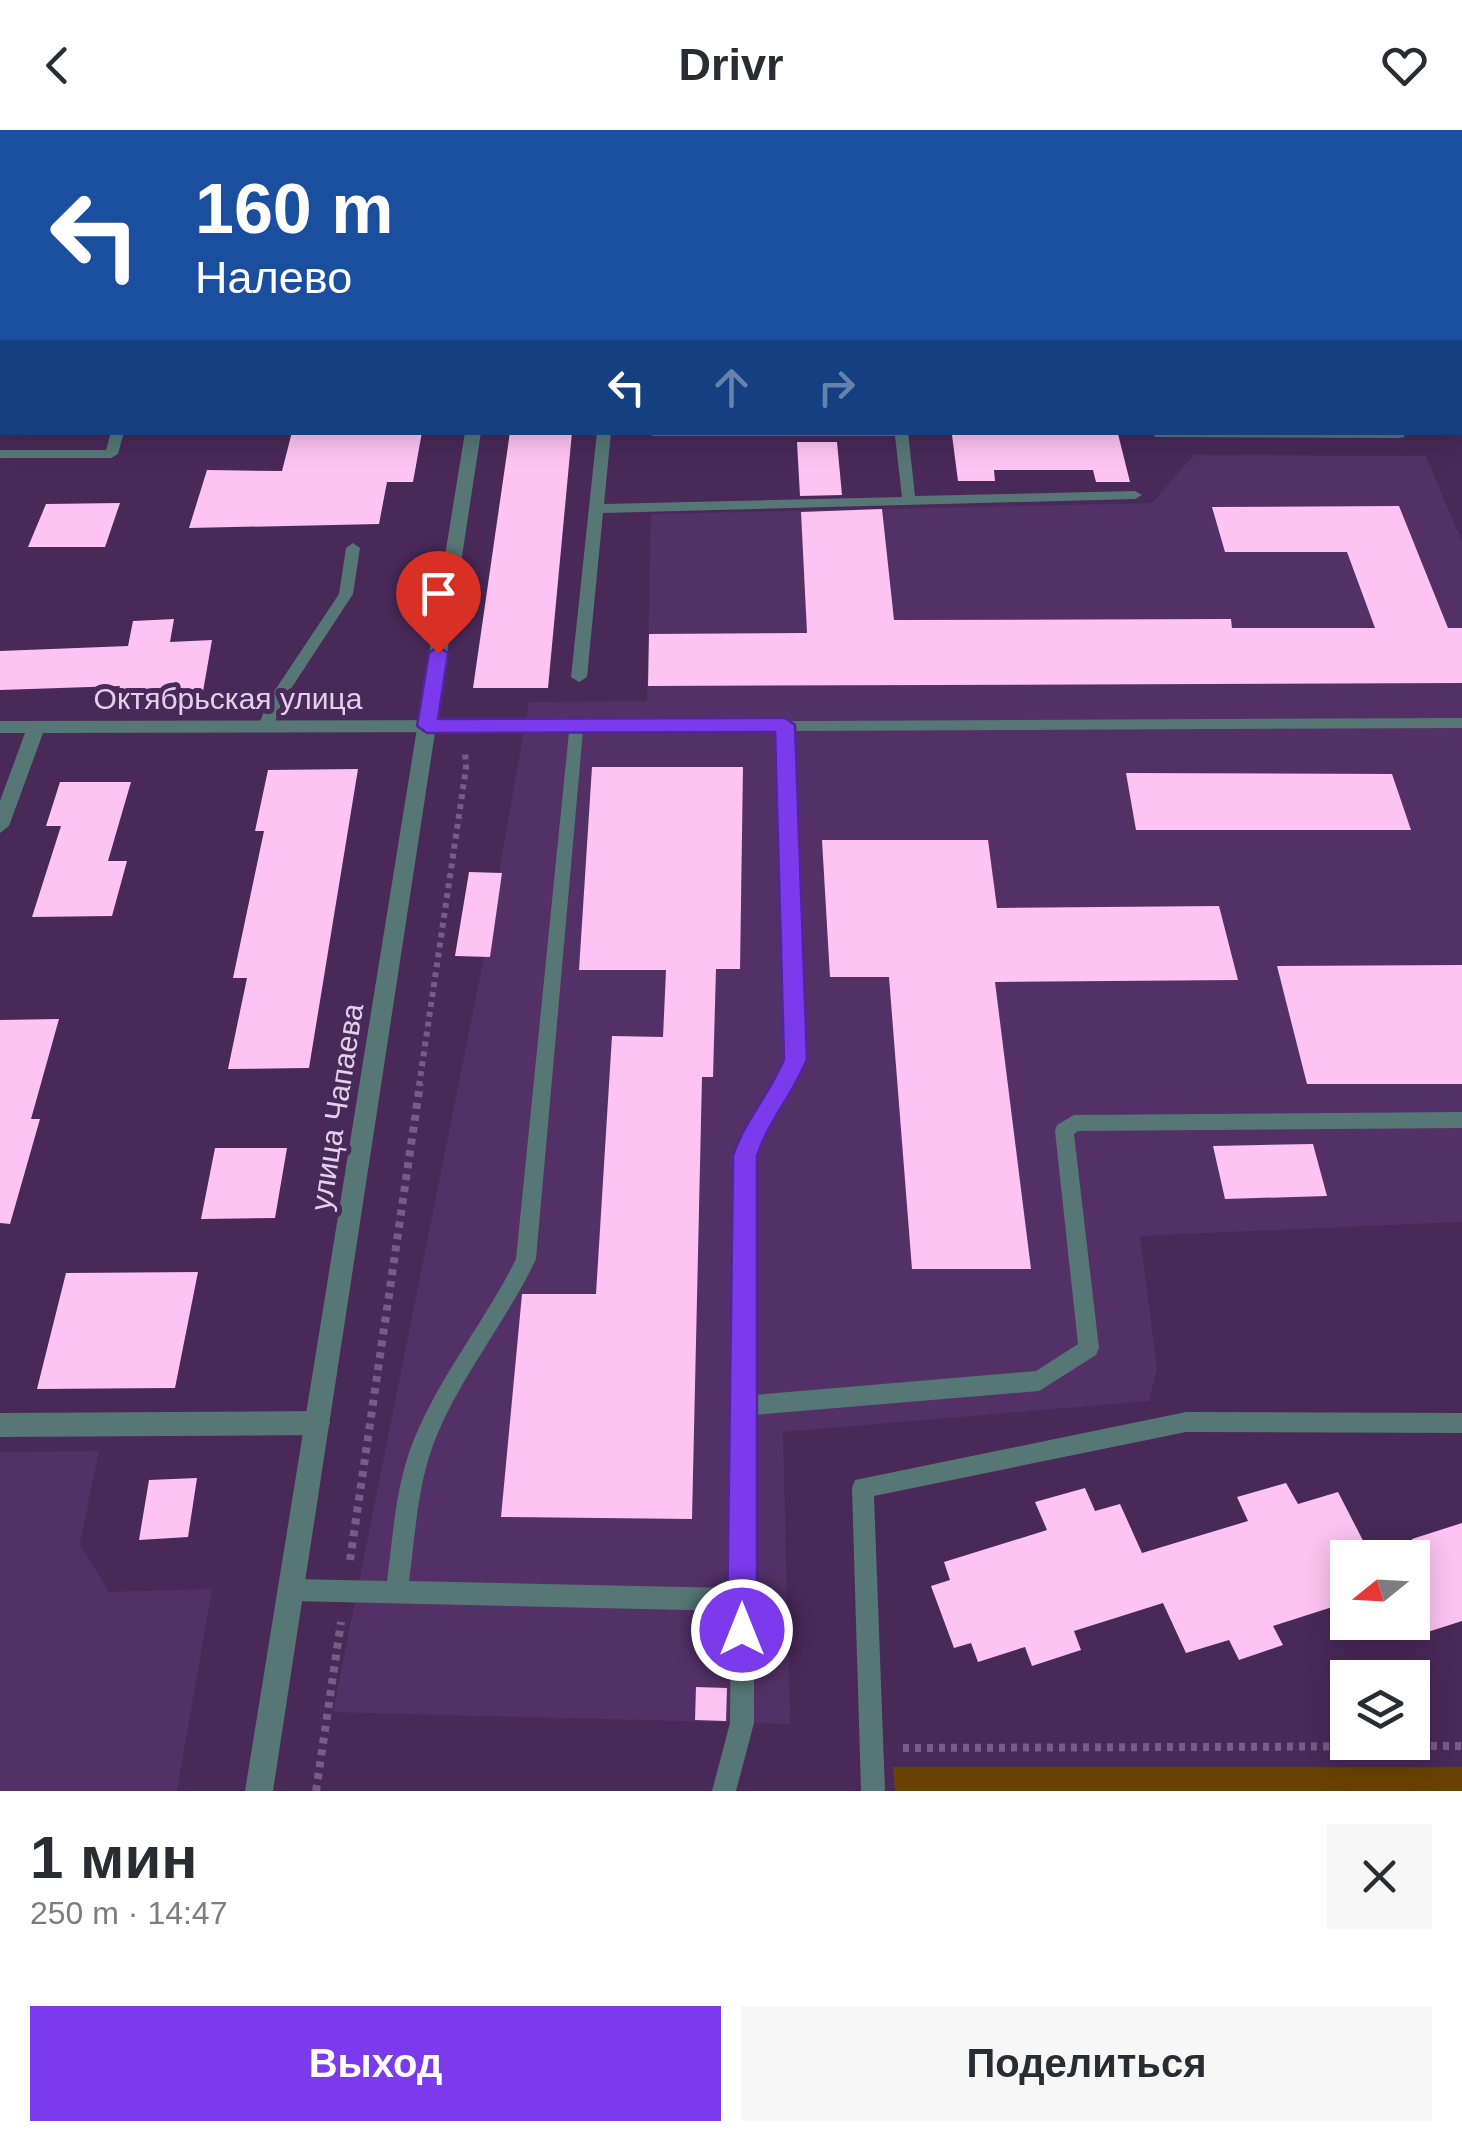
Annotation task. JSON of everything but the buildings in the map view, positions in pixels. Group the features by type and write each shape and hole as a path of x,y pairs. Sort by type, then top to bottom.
{"street":[{"name":"улица Чапаева","path":"260,1791 473,435"},
{"name":"Октябрьская улица","path":"0,728 576,726"},
{"path":"0,826 36,727"},
{"path":"0,1425 318,1423"}],"lane":[{"path":"0,454 111,454 117,435"},
{"path":"578,677 604,435"},
{"path":"901,435 909,500"},
{"path":"597,509 1135,496"},
{"path":"266,727 274,704 346,594 353,548"},
{"path":"396,1594 420,1452 450,1386 508,1302 526,1259 576,726 1462,722"},
{"path":"724,1791 742,1723 745,1156 751,1136 796,1059 785,725"},
{"path":"743,1406 1039,1381 1089,1348 1064,1131 1074,1123 1462,1120"},
{"path":"873,1791 863,1488 1186,1422 1462,1423"},
{"path":"292,1590 742,1600"}],"path":[{"path":"316,1791 466,768 462,726"},
{"path":"870,1748 1462,1746"}],"shaded area":[{"path":"1194,455 1426,456 1462,542 1462,1222 1140,1236 1157,1369 1149,1401 783,1432 790,1724 333,1712 484,957 529,702 647,701 651,514 1152,503"},
{"path":"99,1451 80,1544 109,1592 212,1589 177,1791 0,1791 0,1452"},
{"path":"893,1767 1462,1767 1462,1791 895,1791"}],"route":[{"path":"438,653 427,726 785,725 796,1059 751,1136 745,1156 742,1630"}]}
